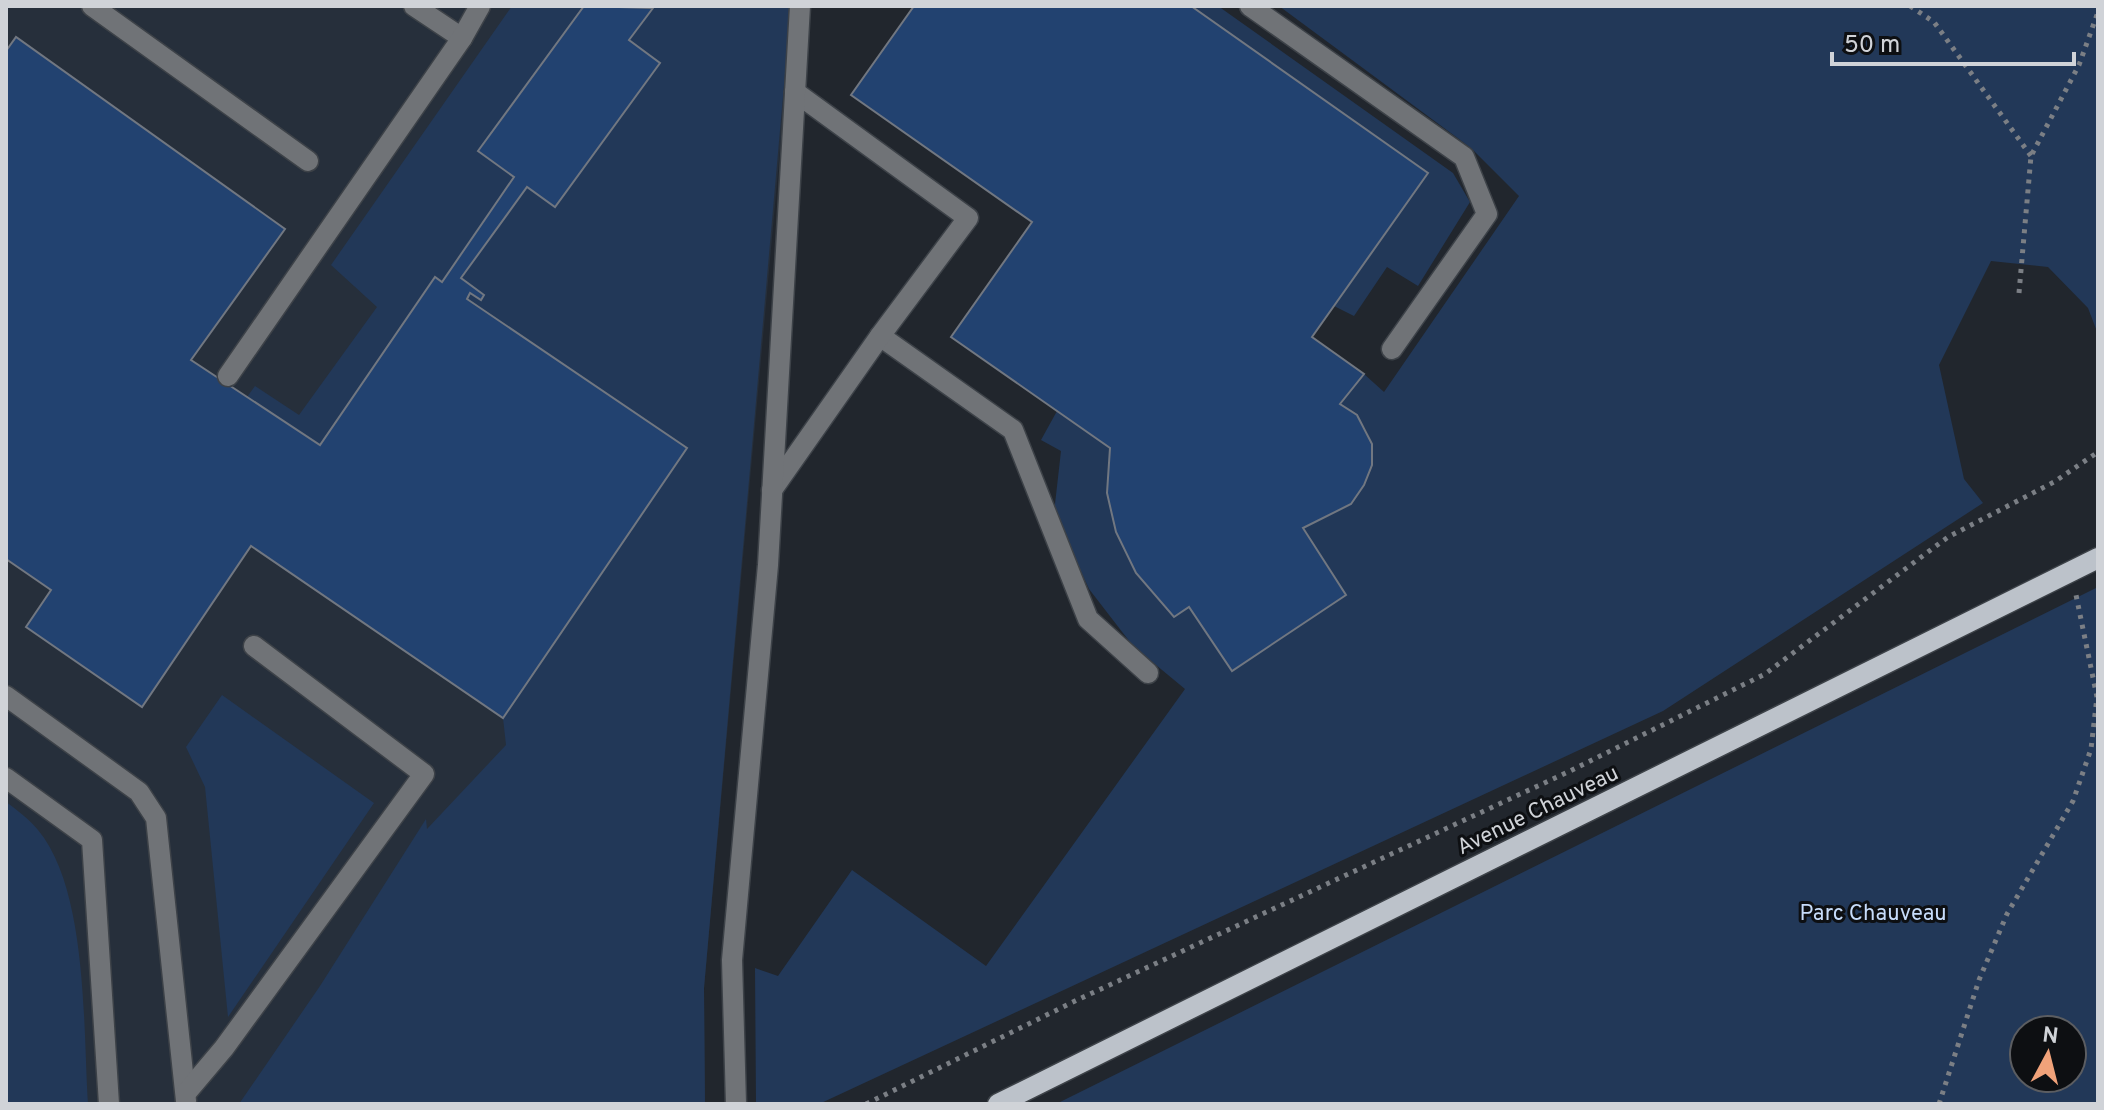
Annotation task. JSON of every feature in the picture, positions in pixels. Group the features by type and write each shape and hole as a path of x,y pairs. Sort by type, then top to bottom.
{"main road":[{"name":"Avenue Chauveau","path":"998,1104 2098,558"}],"lane":[{"path":"92,6 308,161"},
{"path":"414,6 462,38"},
{"path":"228,376 462,38 480,6"},
{"path":"736,1104 732,960 768,565 800,6"},
{"path":"1250,6 1464,157 1487,214 1392,349"},
{"path":"772,490 880,336 968,218 795,92"},
{"path":"880,336 1013,430 1088,619 1148,673"},
{"path":"186,1098 424,774 254,646"},
{"path":"6,696 139,792 156,818 186,1098"},
{"path":"6,778 92,840 109,1104"}],"path":[{"path":"1910,6 1934,22 2031,156"},
{"path":"2019,293 2031,156 2079,65 2098,12"},
{"path":"866,1104 1075,1001 1570,771 1765,674 1948,537 2054,482 2098,452"},
{"path":"1939,1104 1979,980 2007,914 2073,801 2091,749 2098,697 2071,571"}],"shaded area":[{"path":"6,6 793,6 704,988 705,1104 6,1104"}],"green space":[{"path":"512,6 584,6 478,151 514,177 442,282 435,277 320,445 247,397 255,386 299,415 377,307 331,265"},
{"path":"650,6 791,6 704,988 705,1104 239,1104 320,986 426,819 427,829 506,745 503,718 687,448 467,299 470,293 480,300 483,295 461,278 527,187 555,207 660,64 629,40 652,8"},
{"path":"1191,6 1218,6 1453,173 1470,202 1418,286 1387,267 1354,316 1334,306 1428,173"},
{"path":"1279,6 2098,6 2098,334 2088,308 2048,267 1991,261 1939,365 1964,479 1983,503 1663,711 819,1104 756,1104 755,968 778,976 852,870 986,966 1185,689 1133,646 1089,589 1054,513 1061,451 1041,440 1057,411 1110,448 1107,493 1116,532 1136,573 1174,616 1189,607 1232,670 1346,595 1303,528 1372,465 1366,430 1356,416 1340,404 1364,374 1384,392 1519,196 1471,148"},
{"name":"Parc Chauveau","path":"2098,587 2098,1104 1056,1104"},
{"path":"222,695 374,803 228,1017 205,787 186,747"},
{"path":"6,802 38,830 54,856 66,887 80,961 88,1104 6,1104"}],"building":[{"path":"584,6 653,8 629,40 660,63 555,207 527,187 461,278 484,295 481,300 470,293 467,299 687,448 503,718 251,546 142,707 26,627 51,590 6,559 6,51 16,37 285,229 191,360 320,445 435,277 442,282 514,177 478,151"},
{"path":"914,6 1191,6 1428,173 1312,337 1364,374 1340,404 1357,415 1372,444 1372,465 1364,485 1351,504 1303,528 1346,595 1232,671 1189,607 1174,617 1136,573 1116,532 1107,493 1110,448 951,337 1032,222 851,95"}]}
